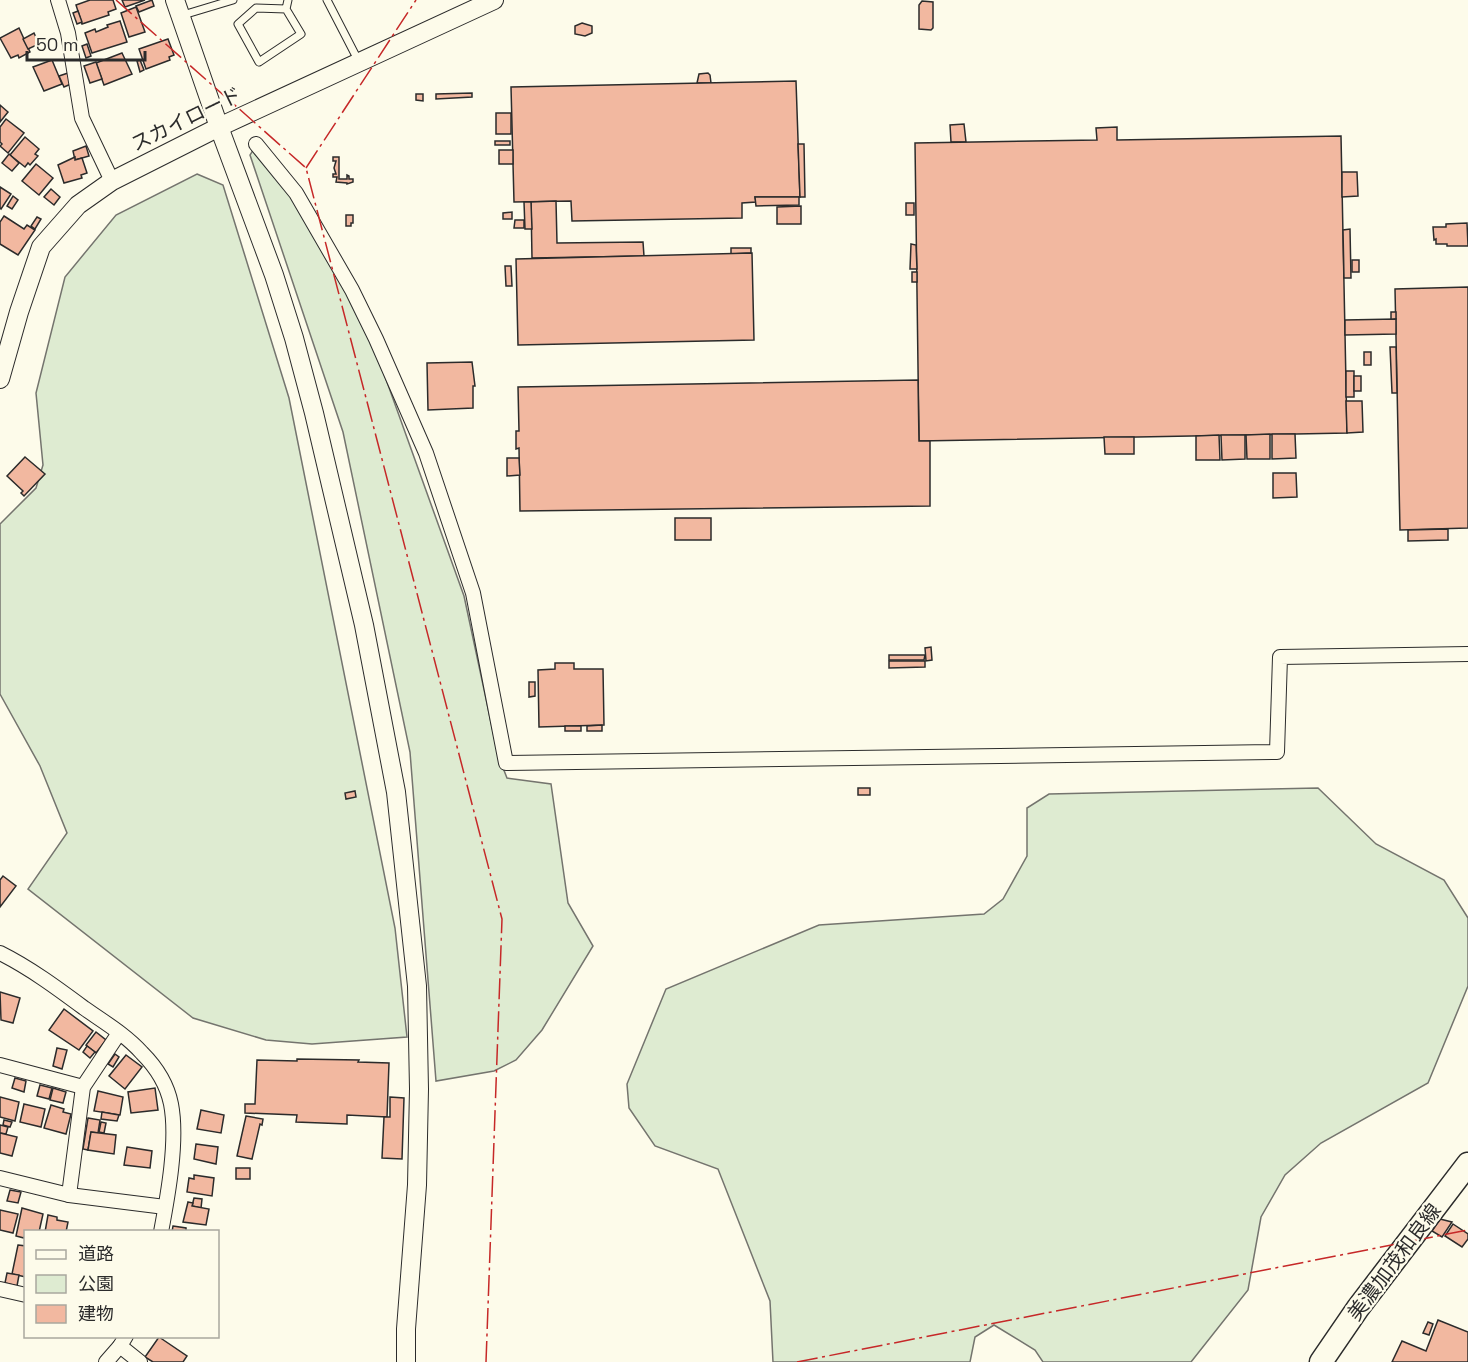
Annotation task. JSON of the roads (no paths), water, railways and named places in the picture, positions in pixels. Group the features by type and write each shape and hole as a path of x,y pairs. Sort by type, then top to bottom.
{"main road":[{"name":"美濃加茂和良線","path":"1321,1362 1358,1308 1468,1164"}],"street":[{"path":"58,0 68,33 82,118 112,181"},
{"name":"スカイロード","path":"1,371 41,247 78,205 112,181 219,127 494,0"},
{"path":"178,8 274,275 311,402 364,625 396,792 413,931 417,986 419,1089 417,1185 406,1329 406,1362"},
{"path":"256,144 296,193 352,290 426,453 473,593 506,763 1277,752 1280,657 1468,654"},
{"path":"0,952 23,964 119,1033 142,1052 163,1079 171,1103 174,1131 161,1230"},
{"path":"69,1195 83,1087 119,1033"},
{"path":"0,1065 83,1087"},
{"path":"0,1178 69,1195 165,1207"},
{"path":"0,1289 24,1295"},
{"path":"106,1362 123,1341 140,1362"}],"lane":[{"path":"178,8 233,0"},
{"path":"286,9 256,8 238,24 259,63 301,34 286,9 288,0"},
{"path":"327,0 359,62"}]}
